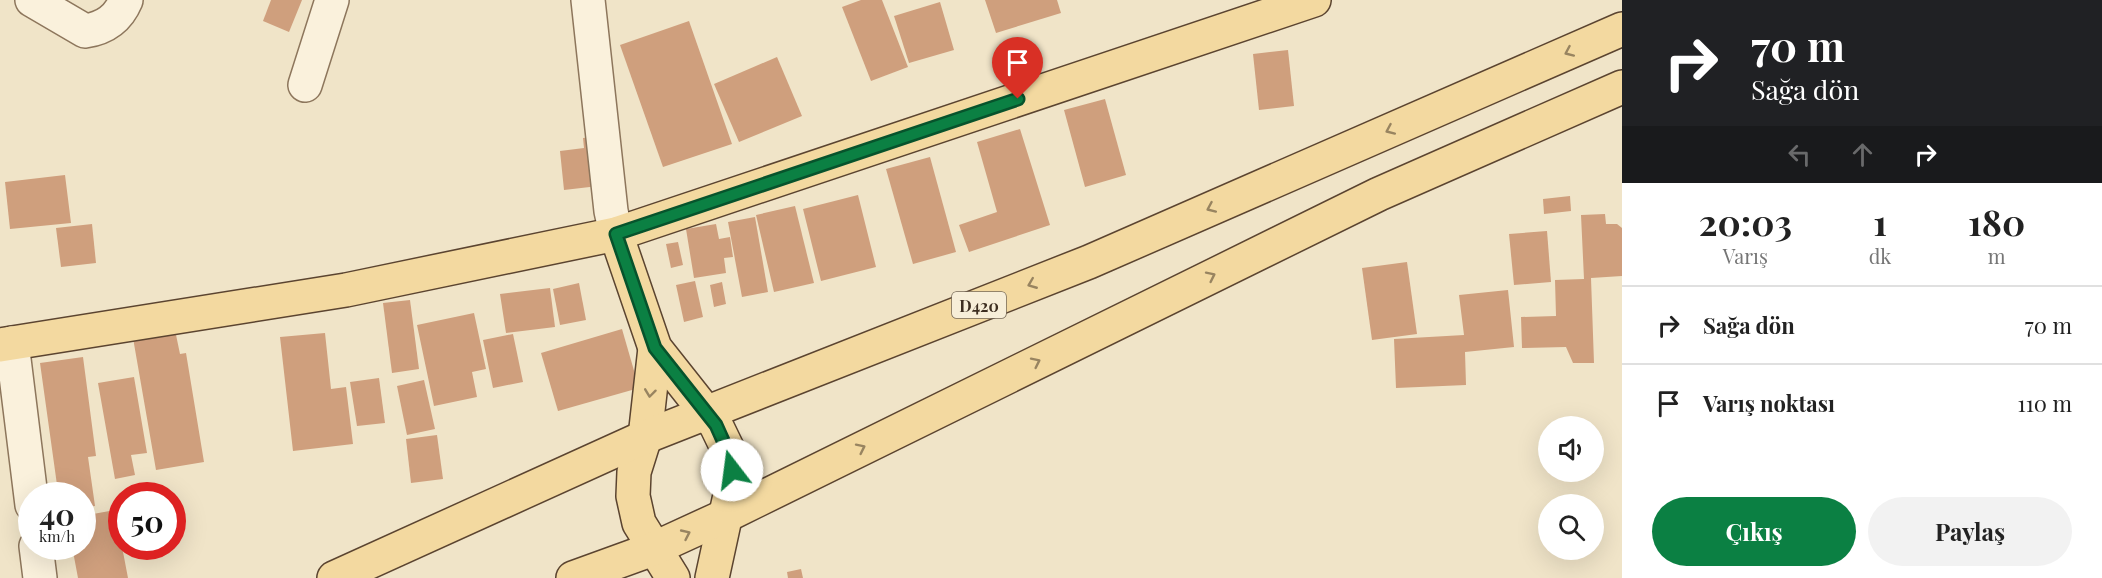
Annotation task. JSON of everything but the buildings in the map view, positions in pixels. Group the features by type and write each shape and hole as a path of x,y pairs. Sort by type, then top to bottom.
{"main road":[{"path":"6,344 346,290 616,234 1314,0"},
{"name":"D420","path":"334,578 645,437 1089,262 1622,28"},
{"path":"573,578 653,549 725,516 1379,194 1622,87"},
{"path":"616,234 655,348 706,413 724,440 731,462 732,486 712,578"},
{"path":"655,348 645,437 634,472 633,496 639,523 673,578"}],"street":[{"path":"32,0 85,31 95,30 113,21 126,0"},
{"path":"306,85 332,0"},
{"path":"588,0 611,211 616,234"},
{"path":"6,344 28,482"},
{"path":"38,560 40,578"}],"route":[{"path":"732,470 729,454 716,425 655,348 616,234 1018,99"}]}
